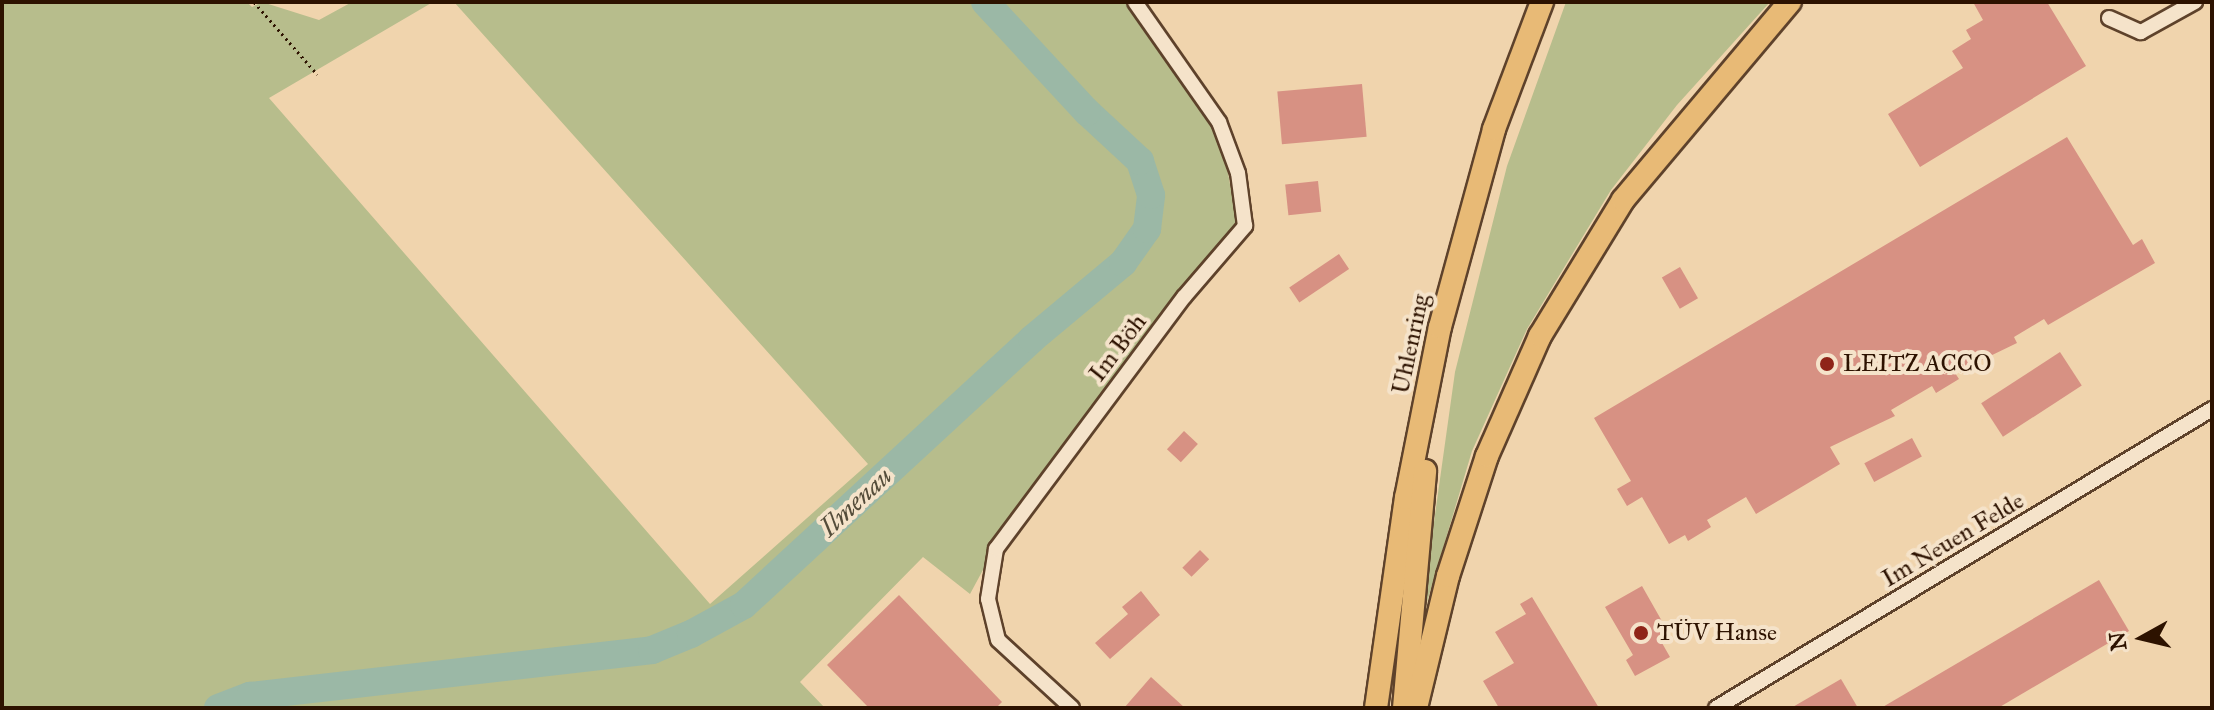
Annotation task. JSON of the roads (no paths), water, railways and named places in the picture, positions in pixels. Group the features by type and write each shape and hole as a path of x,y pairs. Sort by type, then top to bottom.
{"highway":[{"name":"Uhlenring","path":"1376,708 1406,498 1440,327 1494,129 1542,2"},
{"path":"1416,708 1448,576 1487,456 1540,336 1623,200 1790,2"},
{"path":"1404,708 1440,327"}],"street":[{"name":"Im Böh","path":"1072,708 998,640 988,599 996,549 1184,297 1245,226 1238,173 1219,122 1135,2"},
{"path":"2109,18 2141,32 2195,2"},
{"name":"Im Neuen Felde","path":"1716,708 2212,409"}],"waterway":[{"name":"Ilmenau","path":"218,708 250,696 652,650 691,634 744,605 1032,339 1123,263 1147,229 1151,195 1140,161 1087,112 985,2"}],"place":[{"name":"LEITZ ACCO","path":"1827,364"},
{"name":"TÜV Hanse","path":"1641,633"}]}
